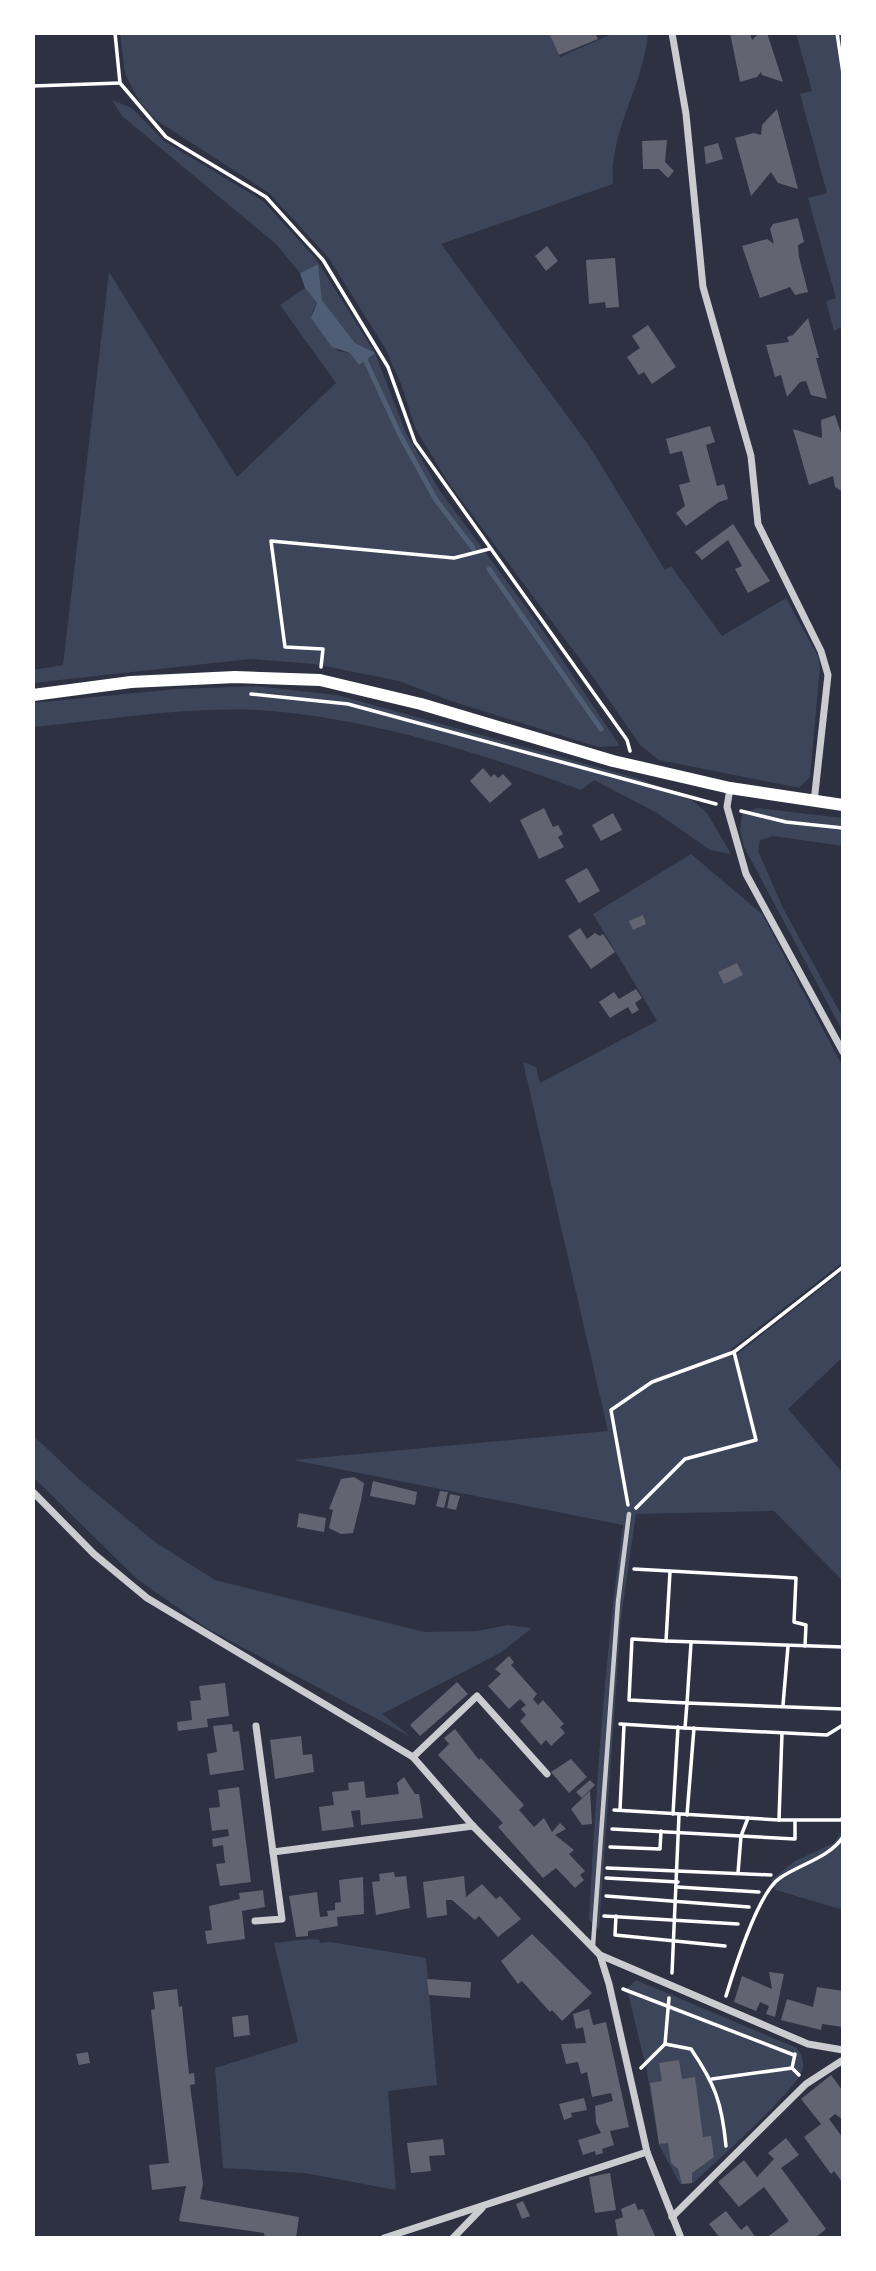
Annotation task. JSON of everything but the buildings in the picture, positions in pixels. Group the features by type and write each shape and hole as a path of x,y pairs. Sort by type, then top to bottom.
{"main road":[{"path":"33,695 157,681 235,677 320,680 421,704 634,766 730,788 814,803 843,805"}],"street":[{"path":"671,33 686,114 703,287 751,456 758,524 821,651 828,675 814,803"},
{"path":"730,788 727,807 746,874 843,1052"},
{"path":"33,1492 94,1554 147,1598 413,1757 473,1826 593,1945 600,1955 609,1984 647,2152 681,2238"},
{"path":"413,1757 477,1696 547,1774"},
{"path":"255,1921 282,1919 256,1726"},
{"path":"273,1852 473,1826"},
{"path":"600,1955 808,2044 843,2050"},
{"path":"672,2217 806,2084 843,2060"},
{"path":"384,2238 647,2152"},
{"path":"453,2238 485,2205"}],"lane":[{"path":"593,1945 621,1568 629,1514"}],"path":[{"path":"115,33 120,83 166,137 266,197 323,260 388,367 415,442 627,740 634,766"},
{"path":"837,33 843,73"},
{"path":"33,86 120,83"},
{"path":"320,680 323,649 285,647 271,541 454,558 489,549"},
{"path":"244,694 348,705 615,779 786,822 843,828"},
{"path":"629,1514 611,1410 652,1382 734,1352 843,1267"},
{"path":"629,1514 685,1459 756,1440 734,1352"},
{"path":"621,1568 796,1578 794,1622 806,1626 805,1646"},
{"path":"666,1641 670,1572"},
{"path":"843,1647 632,1639 628,1700 843,1709"},
{"path":"685,1728 691,1643"},
{"path":"783,1705 788,1646"},
{"path":"609,1724 827,1735 843,1725"},
{"path":"620,1811 624,1725"},
{"path":"673,1814 678,1727"},
{"path":"687,1815 694,1728"},
{"path":"779,1820 782,1733"},
{"path":"612,1810 795,1821 841,1820 843,1817"},
{"path":"671,1986 678,1884 679,1815"},
{"path":"738,1873 741,1836 748,1818"},
{"path":"611,1828 795,1839 795,1821"},
{"path":"606,1847 660,1849 660,1831"},
{"path":"722,2009 743,1939 776,1879 836,1847 843,1837"},
{"path":"605,1868 771,1875"},
{"path":"606,1878 759,1892"},
{"path":"604,1896 749,1907"},
{"path":"602,1916 738,1924"},
{"path":"615,1916 615,1935 725,1946"},
{"path":"609,1984 668,2003 794,2055"},
{"path":"630,2078 665,2044 668,2003"},
{"path":"665,2044 691,2049 712,2079 720,2104 727,2162"},
{"path":"806,2084 792,2068 794,2055 808,2044"},
{"path":"712,2079 792,2068"}],"shaded area":[{"path":"120,33 549,33 560,57 614,33 648,33 640,71 616,145 613,184 441,244 590,447 665,570 671,566 722,636 786,598 818,656 820,667 810,777 799,788 659,760 640,745 593,677 450,485 416,430 401,384 385,348 328,257 269,193 156,120 140,102 125,74"},
{"path":"796,33 843,33 843,326 834,331 826,301 836,298 808,198 827,193 800,94 812,91"},
{"path":"112,100 132,108 164,141 263,201 316,259 375,353 406,433 440,491 539,625 620,746 598,747 451,701 399,681 314,664 250,659 33,683 33,670 63,665 109,272 237,477 336,383 280,305 305,288 317,303 312,312 338,351 350,353 355,343 322,300 318,264 300,273 276,244 122,116"},
{"path":"318,264 322,300 355,343 375,353 359,365 350,353 332,347 311,318 317,303 305,288 300,273"},
{"path":"256,686 337,695 640,779 693,801 707,813 731,854 710,850 657,813 594,780 581,790 463,750 338,720 256,710 228,710 173,712 33,727 33,703 176,689"},
{"path":"757,808 843,818 843,846 773,836 760,840 758,851 783,908 843,1018 843,1032 744,847 740,831 742,814"},
{"path":"691,854 762,914 843,1067 843,1262 730,1350 732,1358 843,1271 843,1357 788,1409 843,1473 843,1581 774,1511 636,1514 621,1618 599,1930 589,1920 606,1672 623,1525 293,1460 608,1431 523,1062 536,1067 540,1083 657,1021 593,914"},
{"path":"33,1435 80,1480 155,1542 215,1580 425,1632 477,1631 508,1625 532,1628 500,1653 382,1714 411,1737 208,1629 137,1579 33,1477"},
{"path":"843,1830 843,1910 776,1890 771,1880 795,1861 834,1843"},
{"path":"319,1940 320,1943 330,1942 426,1958 437,2085 388,2091 396,2190 304,2173 223,2168 215,2068 298,2042 274,1943"},
{"path":"636,1980 797,2048 803,2060 803,2068 798,2078 787,2092 693,2183 680,2184 659,2145 647,2072 627,1989"}],"waterway":[{"path":"363,355 400,435 436,500 473,548"},
{"path":"489,569 601,729"}]}
